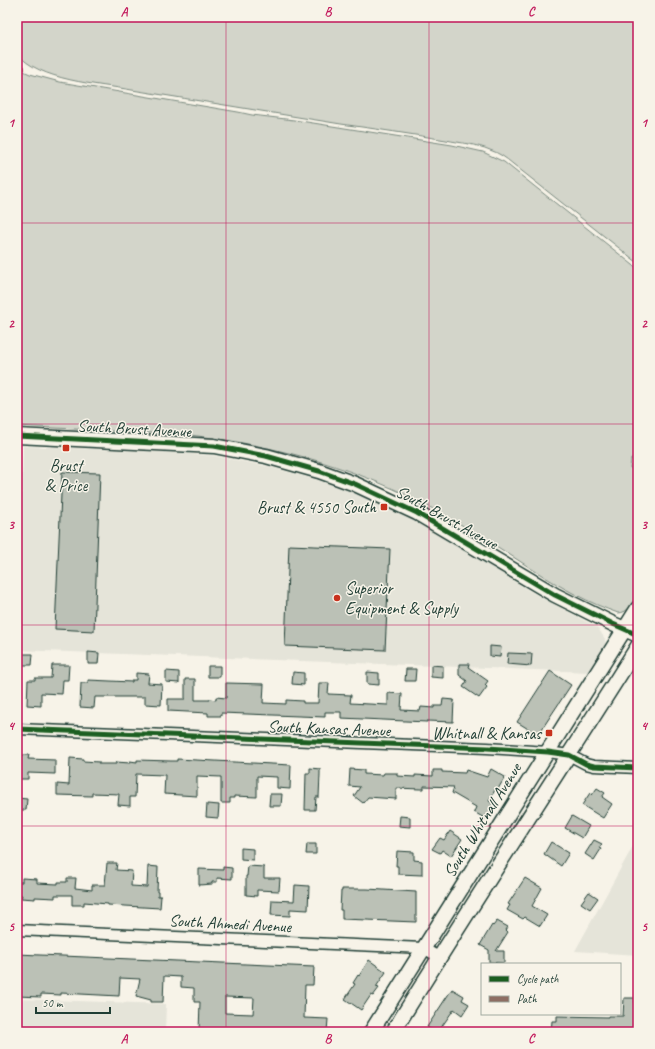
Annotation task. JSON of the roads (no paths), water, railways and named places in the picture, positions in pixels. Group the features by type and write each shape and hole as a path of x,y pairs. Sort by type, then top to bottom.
{"street":[{"name":"South Brust Avenue","path":"17,436 214,446 266,456 319,471 355,484 417,513 555,595 638,635"},
{"name":"South Whitnall Avenue","path":"371,1032 638,608"},
{"path":"393,1032 439,957 638,646"},
{"name":"South Kansas Avenue","path":"17,729 487,748 548,752 569,755 586,764 594,766 638,768"},
{"path":"480,858 497,868"},
{"name":"South Ahmedi Avenue","path":"17,930 423,948 439,957"}],"place":[{"name":"Brust & Price","path":"66,448"},
{"name":"Brust & 4550 South","path":"384,507"},
{"name":"Superior Equipment & Supply","path":"337,598"},
{"name":"Whitnall & Kansas","path":"549,733"}]}
